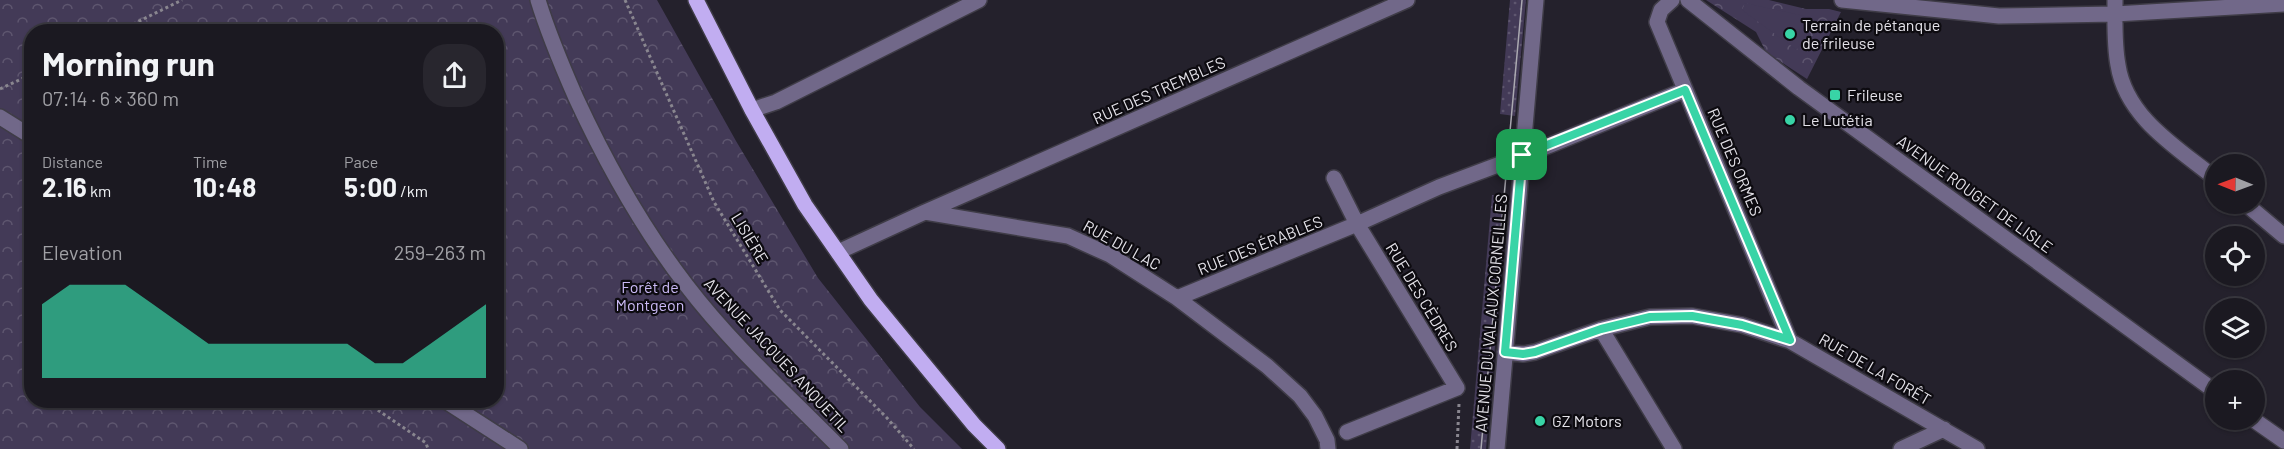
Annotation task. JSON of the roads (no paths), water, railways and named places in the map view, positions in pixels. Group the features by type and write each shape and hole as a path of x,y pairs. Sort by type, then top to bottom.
{"main road":[{"path":"696,0 752,110 805,205 871,300 974,425 998,449"}],"street":[{"name":"AVENUE JACQUES ANQUETIL","path":"538,0 564,71 600,150 643,225 688,287 724,330 841,449"},
{"path":"752,110 776,102 979,0"},
{"name":"RUE DES TREMBLES","path":"925,212 1407,0"},
{"name":"AVENUE DU VAL AUX CORNEILLES","path":"1497,449 1536,0"},
{"name":"RUE DES ORMES","path":"1672,0 1661,10 1657,22 1790,340"},
{"name":"AVENUE ROUGET DE LISLE","path":"1688,0 1799,88 2205,384"},
{"path":"1842,0 1988,7 2277,3"},
{"path":"2115,7 2118,68 2131,101 2148,124 2205,170"},
{"name":"RUE DES ÉRABLES","path":"1177,298 1357,224 1439,187 1685,90"},
{"path":"0,117 24,132"},
{"path":"1334,178 1357,224"},
{"path":"838,252 925,212"},
{"name":"RUE DU LAC","path":"925,212 1068,236 1110,255 1177,298 1267,366 1300,396 1315,416 1327,440 1328,449"},
{"path":"2258,214 2284,237"},
{"name":"RUE DES CÈDRES","path":"1347,432 1457,388 1357,224"},
{"name":"RUE DE LA FORÊT","path":"1505,352 1523,354 1535,352 1601,329 1650,317 1692,316 1742,325 1790,340 1977,449"},
{"path":"1601,329 1674,449"},
{"path":"456,408 520,449"},
{"path":"2265,428 2284,441"},
{"path":"1901,449 1944,429"}],"tram line":[{"path":"1481,449 1522,0"}],"place":[{"name":"Terrain de pétanque de frileuse","path":"1790,34"},
{"name":"Frileuse","path":"1835,95"},
{"name":"Le Lutétia","path":"1790,120"},
{"name":"GZ Motors","path":"1540,421"}],"park label":[{"name":"Forêt de Montgeon","path":"650,296"}]}
